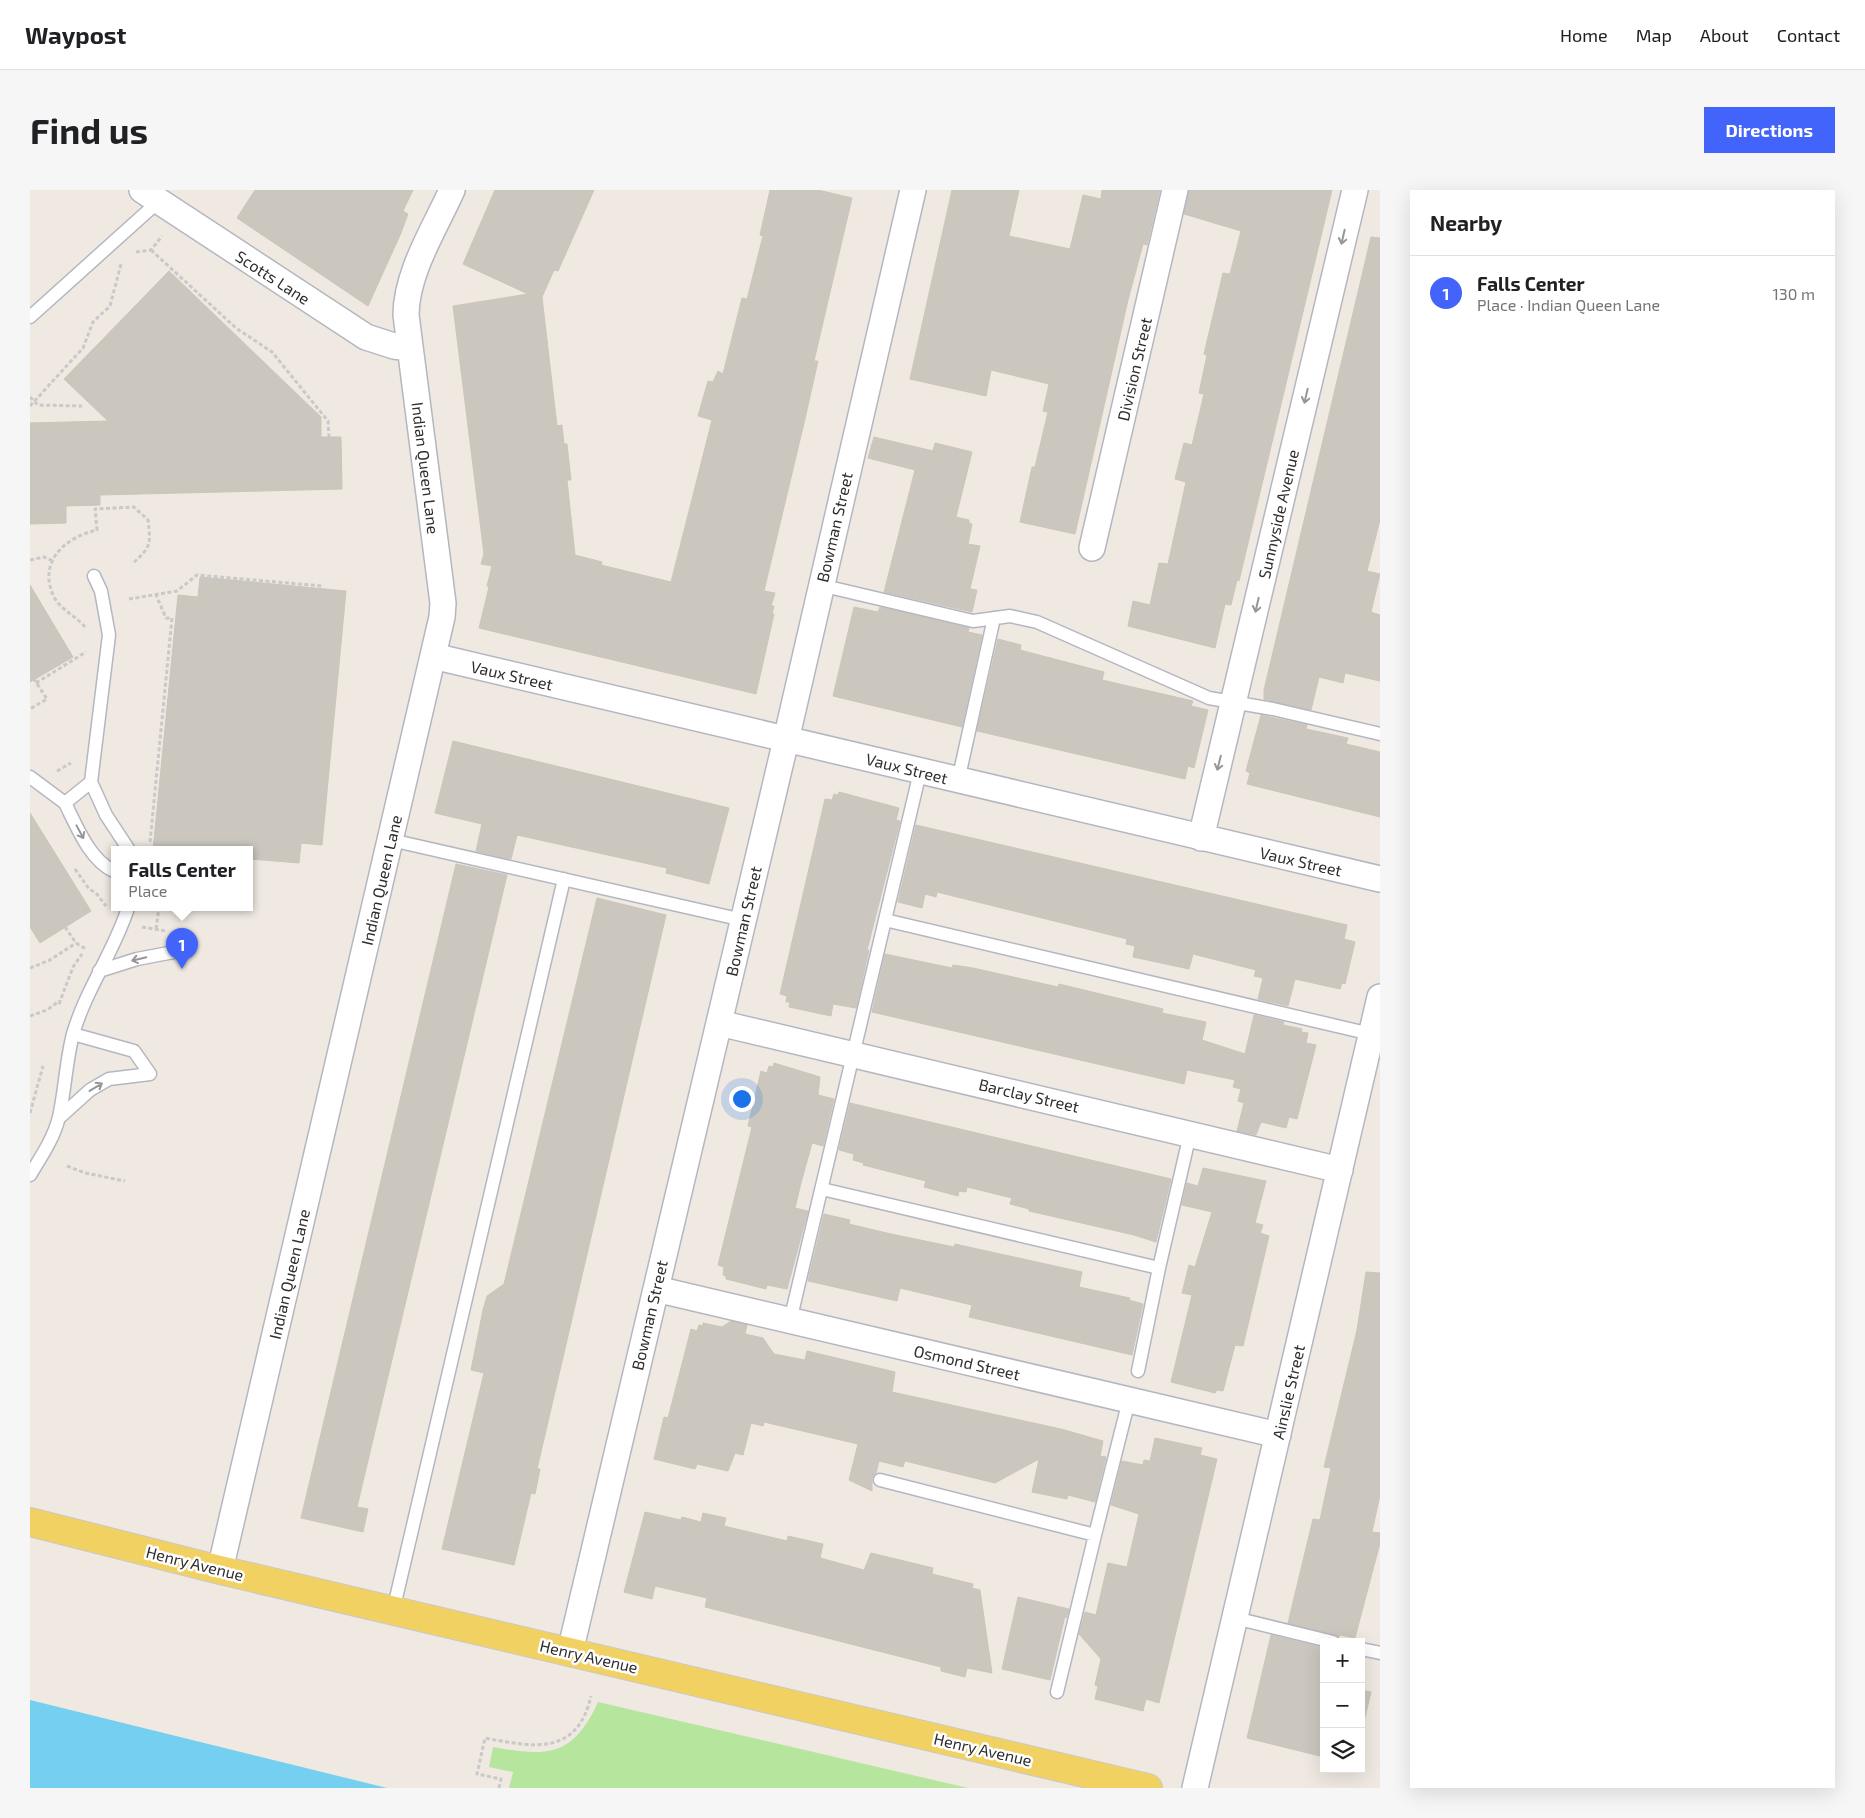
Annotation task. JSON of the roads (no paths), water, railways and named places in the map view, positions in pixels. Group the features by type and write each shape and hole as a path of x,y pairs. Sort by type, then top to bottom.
{"main road":[{"name":"Henry Avenue","path":"30,1522 220,1570 1148,1788"}],"street":[{"name":"Indian Queen Lane","path":"220,1570 440,629 443,603 410,348 406,299 410,282 452,190"},
{"name":"Bowman Street","path":"570,1652 786,740 820,584 913,190"},
{"name":"Division Street","path":"1092,548 1175,190"},
{"name":"Sunnyside Avenue","path":"1202,838 1355,190"},
{"name":"Scotts Lane","path":"148,193 366,337 394,346 410,348"},
{"name":"Vaux Street","path":"433,656 1380,879"},
{"name":"Ainslie Street","path":"1195,1788 1340,1170 1376,1035 1380,996"},
{"name":"Barclay Street","path":"719,1023 854,1053 1340,1170"},
{"name":"Osmond Street","path":"656,1289 1278,1435"}],"lane":[{"path":"30,317 148,193"},
{"path":"94,576 101,591 109,635 91,782 106,814 126,846"},
{"path":"820,584 973,621 1010,616 1037,622 1209,698 1234,704 1273,709 1380,734"},
{"path":"958,781 994,618"},
{"path":"790,1321 920,772"},
{"path":"30,777 65,803 83,839 108,869 111,870"},
{"path":"65,803 91,782"},
{"path":"391,840 743,920"},
{"path":"393,1611 564,879"},
{"path":"30,1175 51,1138 59,1118 74,1034 99,971 113,949 127,911"},
{"path":"885,920 1376,1035"},
{"path":"99,971 137,959 179,951"},
{"path":"59,1118 90,1090 109,1079 150,1074 134,1052 74,1034"},
{"path":"1138,1371 1159,1268 1190,1134"},
{"path":"822,1189 1159,1268"},
{"path":"1057,1692 1129,1400"},
{"path":"880,1480 1095,1535"},
{"path":"1235,1618 1320,1639"},
{"path":"1365,1650 1380,1653"}],"water":[{"path":"30,1700 387,1788 30,1788"}],"place":[{"name":"Falls Center","path":"182,969"}]}
